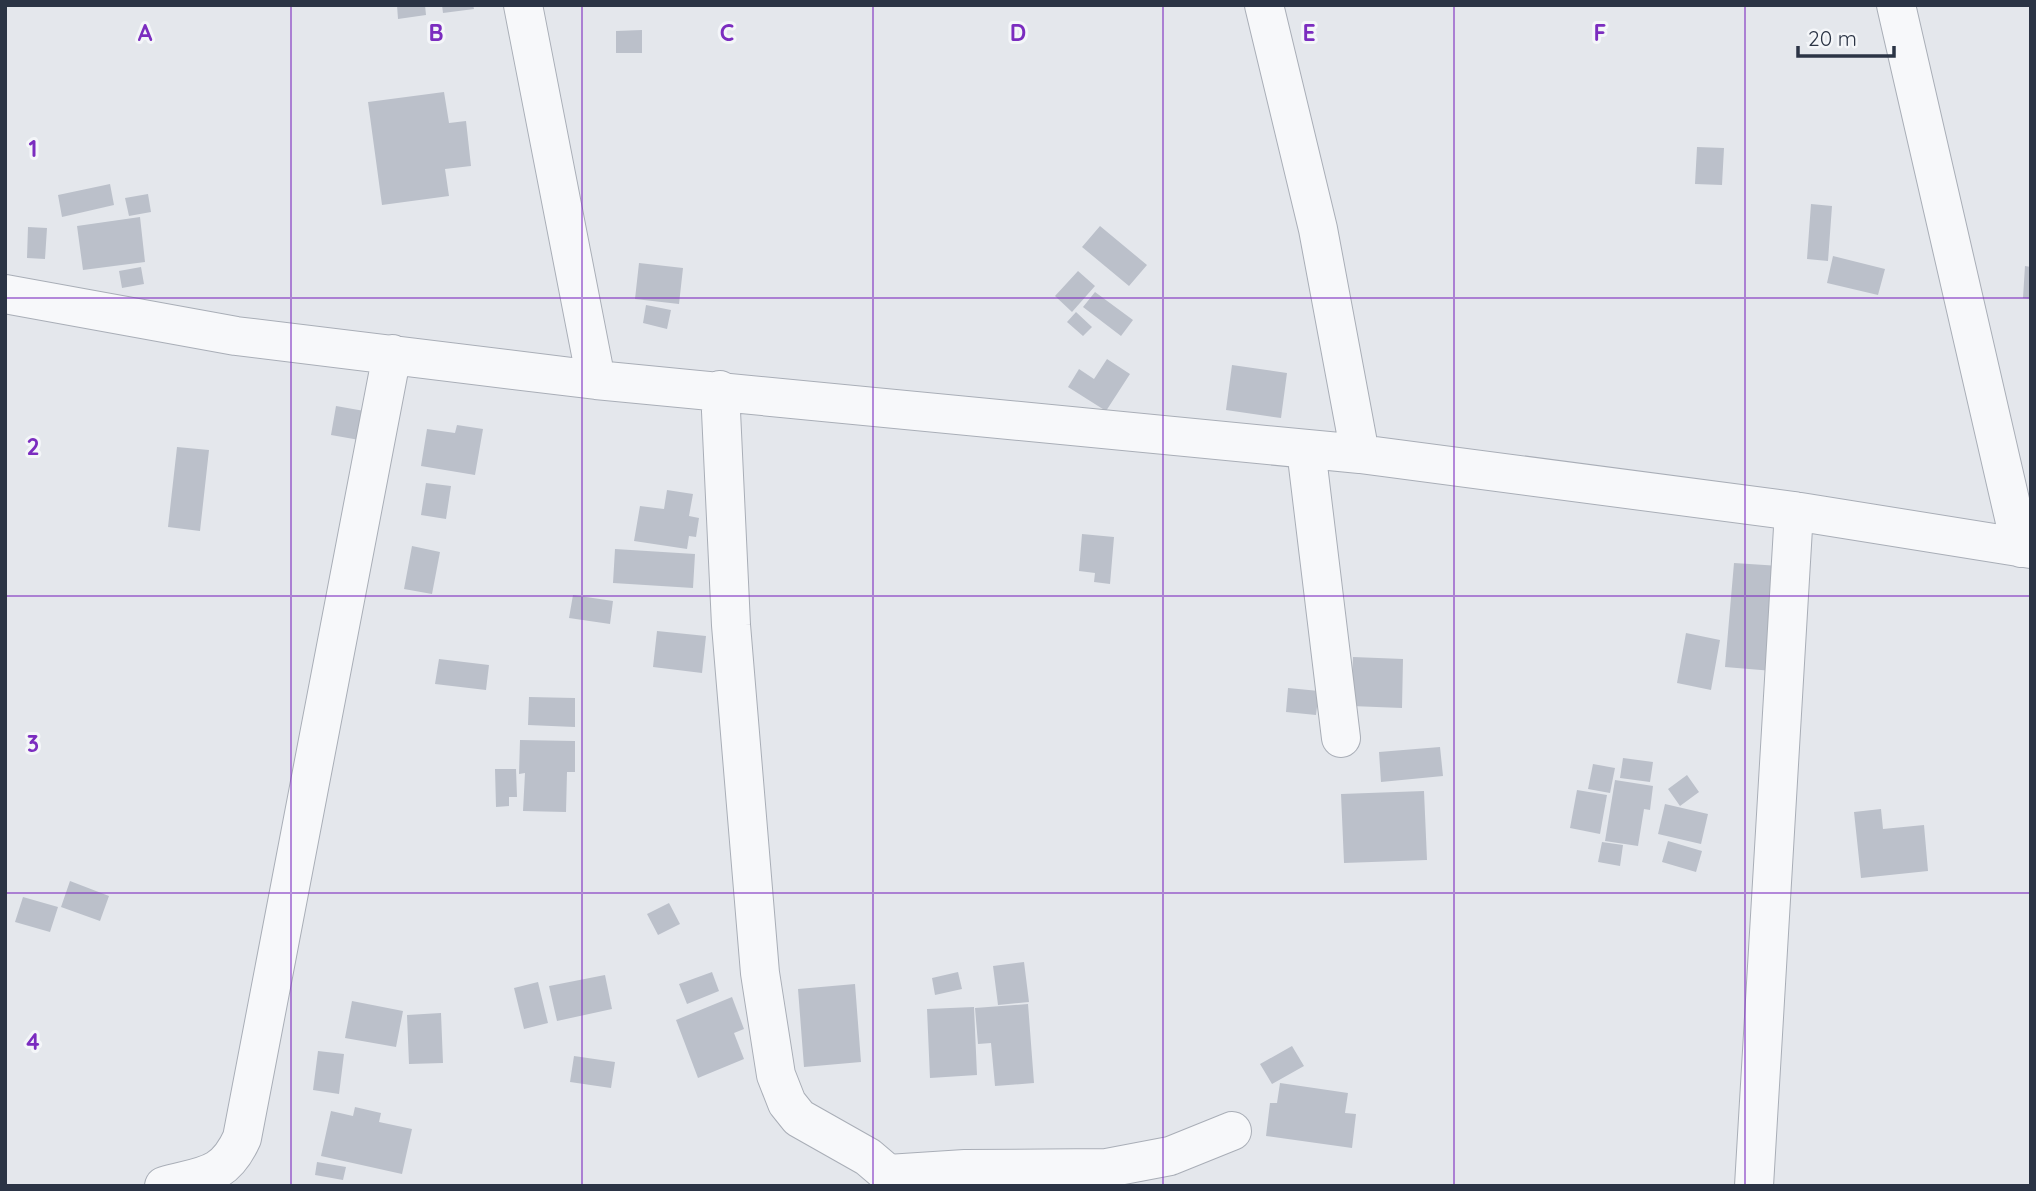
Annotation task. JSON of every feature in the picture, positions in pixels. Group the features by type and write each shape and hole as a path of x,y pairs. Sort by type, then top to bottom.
{"street":[{"path":"523,5 596,380"},
{"path":"1264,5 1318,229 1360,454"},
{"path":"7,285 236,336 596,380 1360,454 1794,511 2026,548 1896,5"},
{"path":"164,1186 218,1171 234,1156 242,1138 392,354"},
{"path":"720,390 731,625 760,973 776,1075 787,1102 799,1118 868,1157 892,1180 965,1169 1107,1168 1170,1156 1232,1131"},
{"path":"1306,449 1341,738"},
{"path":"1754,1186 1794,511"}],"building":[{"path":"397,5 425,5 426,15 398,19"},
{"path":"442,5 473,5 474,9 443,13"},
{"path":"642,30 642,53 616,53 616,31"},
{"path":"444,92 449,123 466,121 471,166 445,169 449,196 382,205 368,102"},
{"path":"1697,147 1724,148 1722,185 1695,184"},
{"path":"110,184 114,205 62,217 58,195"},
{"path":"148,194 151,212 129,216 125,198"},
{"path":"1811,204 1832,206 1828,261 1807,259"},
{"path":"140,217 145,262 83,270 77,226"},
{"path":"1100,226 1147,265 1129,286 1082,247"},
{"path":"28,227 47,228 45,259 27,258"},
{"path":"1833,256 1885,269 1878,295 1827,283"},
{"path":"639,263 683,268 679,304 635,299"},
{"path":"2025,266 2031,267 2031,299 2023,298"},
{"path":"141,267 144,284 122,288 119,271"},
{"path":"1078,271 1095,286 1072,312 1055,296"},
{"path":"1095,292 1133,320 1121,336 1083,307"},
{"path":"646,305 671,310 667,329 643,323"},
{"path":"1076,312 1092,327 1083,336 1067,322"},
{"path":"1107,359 1130,374 1106,411 1068,387 1079,369 1094,379"},
{"path":"1232,365 1287,373 1281,418 1226,410"},
{"path":"336,406 370,412 365,441 331,435"},
{"path":"457,425 483,429 475,475 421,466 427,429 455,433"},
{"path":"177,447 209,450 200,531 168,527"},
{"path":"426,483 451,486 446,519 421,515"},
{"path":"667,490 693,494 689,516 699,518 696,537 689,536 687,549 634,541 640,506 664,509"},
{"path":"1082,534 1114,537 1110,584 1094,582 1095,573 1079,571"},
{"path":"412,546 440,552 432,594 404,589"},
{"path":"615,549 695,554 693,588 613,583"},
{"path":"1734,563 1781,566 1773,671 1725,667"},
{"path":"573,595 613,601 610,624 569,618"},
{"path":"657,631 706,636 702,673 653,667"},
{"path":"1686,633 1720,640 1711,690 1677,683"},
{"path":"1353,657 1403,659 1402,708 1351,706"},
{"path":"439,659 489,665 486,690 435,684"},
{"path":"1288,688 1319,691 1316,715 1286,712"},
{"path":"529,697 575,698 575,727 528,725"},
{"path":"520,740 575,741 575,772 567,772 566,812 523,811 525,773 519,774"},
{"path":"1440,747 1443,776 1381,782 1379,752"},
{"path":"1623,758 1653,762 1650,782 1620,778"},
{"path":"1593,764 1615,768 1610,793 1588,789"},
{"path":"495,769 516,769 517,797 509,797 509,806 496,807"},
{"path":"1687,775 1699,792 1680,806 1668,789"},
{"path":"1615,780 1653,786 1650,810 1644,809 1638,846 1605,841"},
{"path":"1577,790 1607,795 1600,834 1570,828"},
{"path":"1424,791 1427,860 1344,863 1341,794"},
{"path":"1665,804 1708,814 1701,844 1658,834"},
{"path":"1881,809 1883,829 1924,825 1928,871 1861,878 1854,812"},
{"path":"1668,841 1702,851 1696,872 1662,862"},
{"path":"1602,842 1623,845 1620,866 1598,862"},
{"path":"70,881 109,896 100,921 61,907"},
{"path":"23,897 58,907 50,932 15,922"},
{"path":"669,903 680,924 658,935 647,914"},
{"path":"1024,962 1029,1002 998,1005 993,966"},
{"path":"712,972 719,991 687,1004 679,984"},
{"path":"958,972 962,989 935,995 932,978"},
{"path":"605,975 612,1009 557,1021 549,986"},
{"path":"538,982 548,1023 524,1029 514,988"},
{"path":"855,984 861,1062 804,1067 798,989"},
{"path":"732,997 744,1029 734,1033 744,1059 698,1078 676,1020"},
{"path":"352,1001 403,1011 396,1047 345,1038"},
{"path":"1028,1004 1034,1083 995,1086 991,1043 978,1044 975,1008"},
{"path":"974,1007 977,1075 930,1078 927,1009"},
{"path":"441,1013 443,1063 409,1064 407,1015"},
{"path":"1292,1046 1304,1066 1272,1084 1260,1064"},
{"path":"318,1051 344,1054 339,1094 313,1090"},
{"path":"574,1056 615,1062 611,1088 570,1082"},
{"path":"1280,1083 1348,1093 1345,1113 1356,1114 1352,1148 1266,1136 1270,1103 1277,1103"},
{"path":"355,1107 381,1113 379,1122 412,1129 402,1174 321,1156 331,1111 353,1116"},
{"path":"317,1162 346,1167 343,1180 315,1175"}]}
